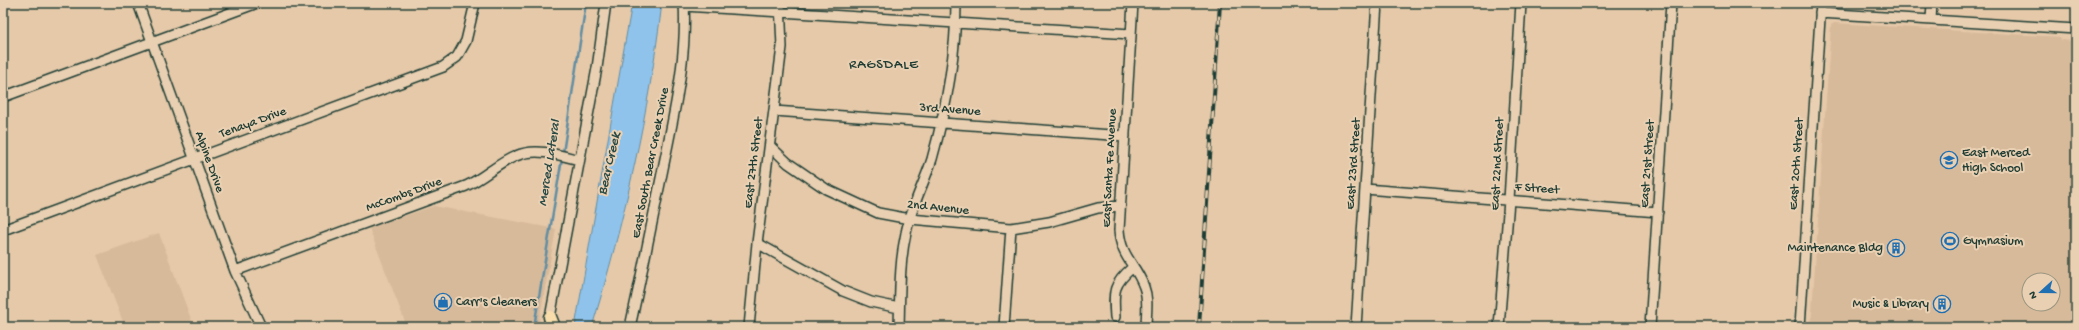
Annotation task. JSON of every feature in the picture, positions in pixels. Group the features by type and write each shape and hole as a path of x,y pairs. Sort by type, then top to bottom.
{"street":[{"name":"Alpine Drive","path":"138,3 235,271 261,327"},
{"path":"3,97 257,3"},
{"name":"Tenaya Drive","path":"3,230 443,67 457,57 466,41 475,3"},
{"path":"551,324 574,159 596,68 606,3"},
{"path":"899,327 901,259 910,219 931,160 941,122 947,92 956,23 956,3"},
{"name":"East Santa Fe Avenue","path":"1133,3 1120,206 1120,239 1125,256 1143,283 1146,295 1146,327"},
{"name":"East 23rd Street","path":"1356,327 1377,3"},
{"name":"East 22nd Street","path":"1500,327 1521,3"},
{"name":"East 21st Street","path":"1650,327 1671,3"},
{"name":"East 20th Street","path":"1800,327 1821,3"},
{"path":"1931,20 1932,3"},
{"path":"684,5 781,8 956,23 1131,34"},
{"name":"East South Bear Creek Drive","path":"630,327 652,229 680,82 684,31 684,5"},
{"name":"East 27th Street","path":"749,327 757,243 782,47 781,8"},
{"path":"1820,13 2076,29"},
{"name":"3rd Avenue","path":"774,111 1124,136"},
{"name":"2nd Avenue","path":"770,146 788,163 826,189 878,213 910,219 1011,228 1049,222 1098,208 1120,206"},
{"name":"McCombs Drive","path":"235,271 466,186 482,178 516,155 542,152 574,159"},
{"name":"F Street","path":"1365,189 1658,212"},
{"path":"1004,327 1011,228"},
{"path":"757,243 843,291 872,302 899,308"},
{"path":"1115,316 1114,304 1117,283 1133,267"}],"shaded area":[{"name":"East Merced High School","path":"1834,23 2060,37 2060,40 2076,41 2076,327 1811,327 1831,25"},
{"path":"434,206 556,229 538,327 407,327 369,228"},
{"path":"159,233 194,327 125,327 97,255"}],"water":[{"name":"Bear Creek","path":"632,3 662,3 657,44 643,126 615,247 592,327 575,327"}],"waterway":[{"name":"Merced Lateral","path":"563,153 586,3"},
{"name":"Merced Lateral","path":"534,327 562,158"}],"railway":[{"path":"1199,327 1220,3"}],"place":[{"name":"East Merced High School","path":"1949,160"},
{"name":"Gymnasium","path":"1950,241"},
{"name":"Maintenance Bldg","path":"1896,248"},
{"name":"Carr's Cleaners","path":"443,302"},
{"name":"Music & Library","path":"1942,304"}],"district":[{"name":"RAGSDALE","path":"884,65"}]}
